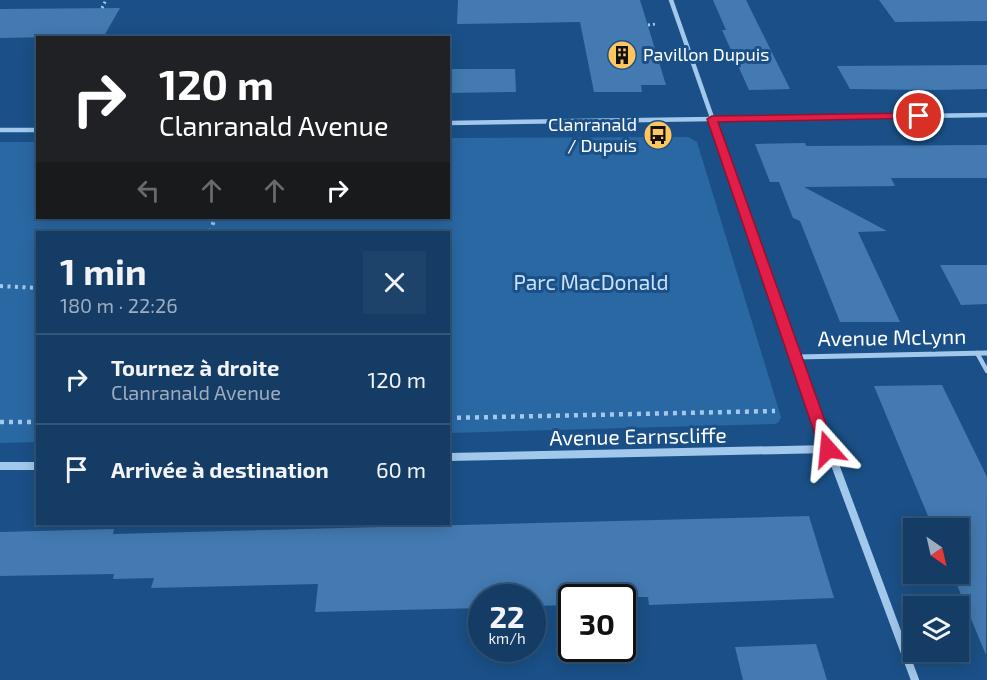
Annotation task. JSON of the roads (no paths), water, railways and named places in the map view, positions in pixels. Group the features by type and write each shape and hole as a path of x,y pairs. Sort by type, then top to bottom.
{"street":[{"path":"671,0 828,449 915,680"},
{"path":"450,123 987,115"},
{"path":"0,130 36,130"},
{"name":"Avenue McLynn","path":"797,357 987,353"},
{"name":"Avenue Earnscliffe","path":"450,457 828,449"},
{"path":"0,466 36,466"}],"lane":[{"path":"976,353 987,371"}],"place":[{"name":"Pavillon Dupuis","path":"622,55"},
{"name":"Clanranald / Dupuis","path":"658,135"}],"park label":[{"name":"Parc MacDonald","path":"591,283"}]}
